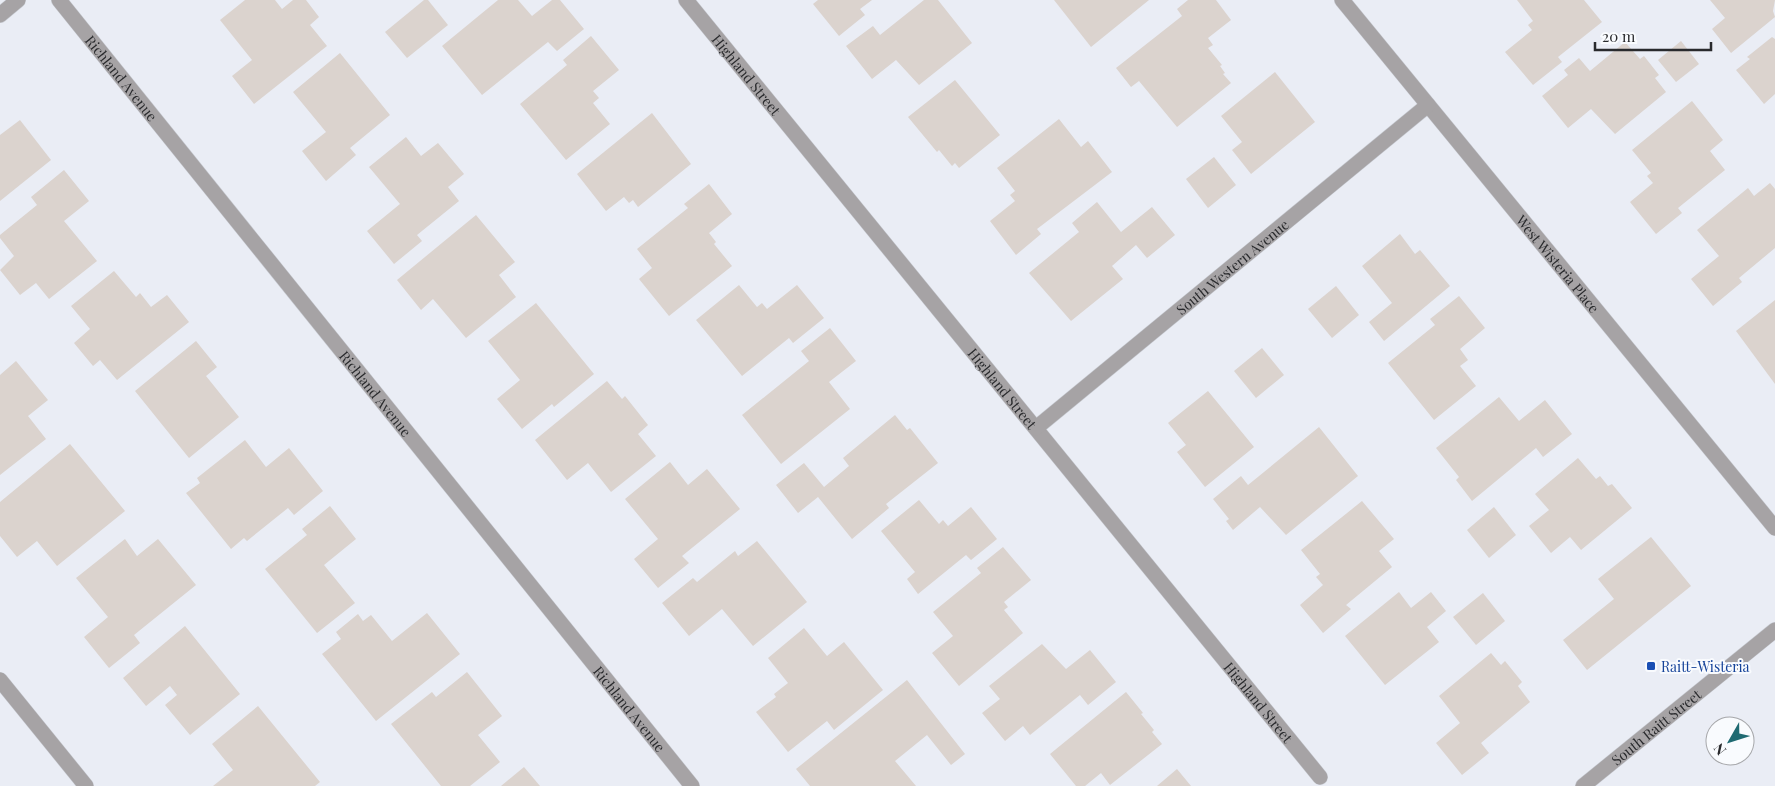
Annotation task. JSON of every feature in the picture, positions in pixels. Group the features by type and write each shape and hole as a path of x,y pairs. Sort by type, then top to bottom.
{"street":[{"path":"0,15 18,0"},
{"name":"Richland Avenue","path":"59,0 692,786"},
{"name":"Highland Street","path":"686,0 1320,777"},
{"name":"West Wisteria Place","path":"1342,0 1775,528"},
{"name":"South Western Avenue","path":"1036,428 1428,105"},
{"name":"South Raitt Street","path":"1582,786 1775,630"},
{"path":"0,680 86,786"}],"building":[{"path":"245,0 275,0 282,9 293,0 306,0 319,17 310,25 327,46 254,104 232,76 252,60 220,20"},
{"path":"424,0 428,0 448,25 407,58 385,32"},
{"path":"498,0 518,0 532,16 552,0 560,0 584,29 557,51 548,42 482,95 442,46"},
{"path":"818,0 872,0 860,9 865,15 839,36 813,4"},
{"path":"924,0 938,0 972,43 919,85 896,60 872,79 846,46 873,26 880,35"},
{"path":"1054,0 1149,0 1091,47"},
{"path":"1188,0 1216,0 1231,20 1208,38 1213,45 1208,48 1222,65 1220,66 1225,73 1223,74 1231,83 1177,127 1139,81 1131,87 1116,68 1182,16 1177,9"},
{"path":"1517,0 1584,0 1602,22 1558,57 1562,62 1533,85 1505,52 1532,30 1528,25 1533,21"},
{"path":"1710,0 1775,0 1773,11 1775,17 1731,53 1712,29 1725,18"},
{"path":"591,36 619,70 593,91 599,98 593,103 610,124 566,160 520,104 567,65 563,60"},
{"path":"1772,37 1775,39 1775,94 1764,104 1736,70 1750,59 1747,57"},
{"path":"1681,41 1699,64 1676,82 1658,60"},
{"path":"1625,42 1640,59 1644,56 1659,75 1655,78 1666,92 1615,134 1591,109 1568,128 1542,96 1568,75 1564,70 1579,58 1590,71"},
{"path":"340,53 390,115 350,148 356,155 326,181 302,151 326,132 293,92"},
{"path":"1275,72 1315,122 1251,174 1232,150 1242,142 1221,116"},
{"path":"955,80 1000,135 959,168 955,163 952,166 939,150 937,152 908,117"},
{"path":"1692,101 1723,140 1710,151 1725,170 1678,208 1682,213 1656,234 1630,202 1653,183 1647,176 1651,173 1632,150"},
{"path":"652,113 691,164 638,207 633,200 629,203 624,197 606,211 577,174"},
{"path":"1059,119 1081,147 1088,141 1112,172 1037,229 1041,234 1016,255 990,221 1015,201 1010,195 1015,191 997,168"},
{"path":"20,120 51,160 0,201 0,135"},
{"path":"406,137 421,156 438,143 464,174 448,187 459,201 417,235 422,241 394,264 367,231 400,204 369,167"},
{"path":"1214,157 1236,185 1208,208 1186,179"},
{"path":"64,170 89,201 64,221 97,261 49,299 36,283 20,295 0,270 14,256 0,238 0,235 37,205 31,197"},
{"path":"1770,183 1775,189 1775,248 1739,278 1742,282 1713,306 1691,279 1719,256 1697,230 1748,188 1754,196"},
{"path":"709,184 732,214 709,233 716,242 714,244 732,266 669,316 639,279 652,268 637,249 688,208 684,204"},
{"path":"1097,202 1121,232 1152,207 1175,235 1147,258 1136,245 1112,266 1123,279 1071,321 1029,273 1079,232 1072,223"},
{"path":"476,215 515,262 499,275 516,297 466,338 433,299 421,310 397,280"},
{"path":"1400,234 1415,254 1420,250 1450,286 1384,341 1369,322 1392,303 1362,266"},
{"path":"114,271 136,297 140,293 151,307 167,295 189,322 117,380 100,360 93,366 74,343 90,329 71,306"},
{"path":"739,285 757,307 762,303 767,309 797,285 824,318 793,343 789,338 742,376 696,320"},
{"path":"1336,286 1359,315 1332,338 1308,309"},
{"path":"1459,296 1485,328 1460,349 1468,360 1460,366 1476,386 1434,420 1388,363 1435,325 1430,319"},
{"path":"1775,300 1775,384 1736,331"},
{"path":"536,303 594,374 554,407 552,404 522,429 497,399 520,380 488,341"},
{"path":"830,328 856,361 829,382 850,409 781,464 742,415 809,361 801,351"},
{"path":"196,341 217,367 206,376 239,417 189,458 135,391"},
{"path":"1262,348 1284,375 1256,398 1234,371"},
{"path":"16,361 48,400 28,416 46,439 0,475 0,375"},
{"path":"607,381 622,399 625,396 648,425 638,434 656,456 611,492 588,463 567,480 535,440"},
{"path":"1208,391 1254,447 1205,487 1177,452 1186,445 1168,423"},
{"path":"1499,397 1519,421 1545,400 1572,434 1543,457 1536,448 1472,501 1456,480 1459,477 1436,448"},
{"path":"895,415 907,430 910,428 938,463 886,504 889,508 852,539 818,497 798,513 776,485 804,463 824,487 849,466 843,458"},
{"path":"1319,427 1358,476 1286,535 1260,507 1233,530 1226,521 1229,519 1213,499 1241,476 1248,485"},
{"path":"245,440 266,467 289,448 323,491 294,515 288,508 247,541 244,538 231,549 186,493 200,483 197,478"},
{"path":"70,444 125,511 57,566 37,541 17,557 0,536 0,502"},
{"path":"1578,458 1596,479 1600,476 1608,486 1612,484 1632,508 1581,550 1570,537 1551,553 1529,526 1549,510 1535,494"},
{"path":"670,462 688,485 707,469 740,509 682,556 689,563 658,588 634,559 658,539 625,499"},
{"path":"919,500 939,524 943,520 948,526 971,507 997,539 971,560 966,555 918,594 907,579 915,572 881,531"},
{"path":"1362,501 1394,539 1379,551 1392,567 1346,605 1351,609 1323,633 1300,605 1323,585 1316,577 1320,574 1301,550"},
{"path":"330,506 356,539 324,565 355,603 317,633 265,569 307,535 302,529"},
{"path":"1494,507 1516,535 1489,558 1467,530"},
{"path":"1651,537 1691,586 1587,670 1563,640 1614,599 1598,579"},
{"path":"125,539 137,556 158,539 196,585 134,635 140,643 109,668 84,637 108,617 76,578"},
{"path":"757,541 807,602 753,646 722,609 689,636 662,603 693,578 697,582 735,551 738,556"},
{"path":"1003,547 1031,580 1004,602 1008,607 1004,610 1023,633 959,686 932,653 953,636 933,612 981,573 977,568"},
{"path":"1399,592 1411,608 1431,592 1446,611 1427,627 1439,642 1385,685 1345,636"},
{"path":"1483,593 1505,621 1476,645 1453,617"},
{"path":"427,613 460,654 376,721 322,654 341,639 336,632 358,614 363,621 371,615 392,641"},
{"path":"185,626 240,694 190,735 165,705 177,695 170,686 146,706 123,678"},
{"path":"804,628 827,656 844,642 883,690 834,730 827,721 788,752 756,712 776,697 774,694 788,683 768,658"},
{"path":"1042,644 1066,669 1090,650 1116,682 1088,705 1080,695 1030,735 1023,726 1005,741 982,713 1000,699 989,686"},
{"path":"1491,653 1501,665 1505,661 1522,682 1518,686 1530,702 1481,743 1489,753 1462,775 1436,743 1460,723 1439,696"},
{"path":"467,672 502,716 478,735 500,762 470,786 441,786 391,724 432,692 436,697"},
{"path":"907,680 965,754 951,765 927,735 895,761 916,786 810,786 796,769"},
{"path":"1126,692 1143,713 1141,714 1154,730 1152,732 1162,744 1110,785 1101,773 1085,786 1076,786 1050,754"},
{"path":"258,706 320,782 315,786 213,786 233,770 212,744"},
{"path":"524,767 540,786 501,786"},
{"path":"1177,769 1191,786 1157,786"}],"place":[{"name":"Raitt-Wisteria","path":"1651,666"}]}
